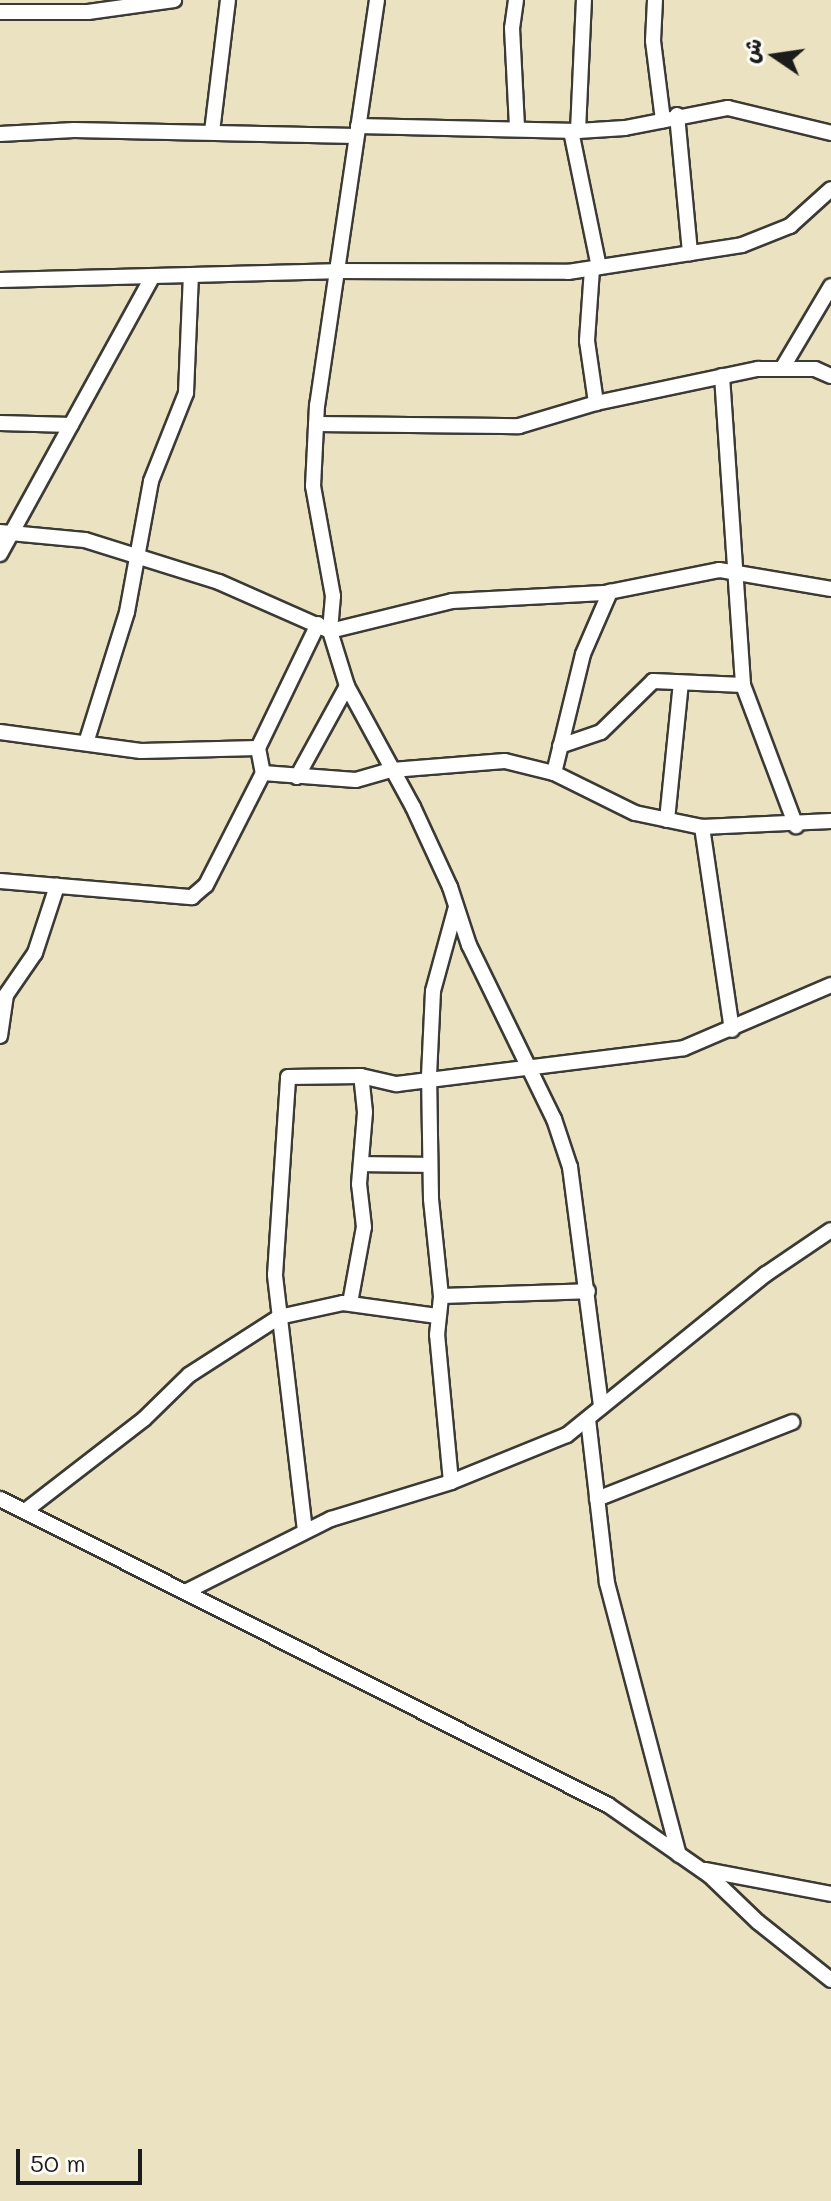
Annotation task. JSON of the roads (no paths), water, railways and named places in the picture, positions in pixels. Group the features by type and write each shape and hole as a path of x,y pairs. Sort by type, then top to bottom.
{"street":[{"path":"0,12 174,0"},
{"path":"212,132 228,0"},
{"path":"0,881 192,897 206,885 263,773 258,748 324,628 333,596 313,486 316,424 334,271 377,0"},
{"path":"516,0 512,28 517,128"},
{"path":"584,0 574,131 595,268 587,341 596,403"},
{"path":"655,0 653,41 670,118 690,253"},
{"path":"0,134 517,128 574,131 728,108 831,133"},
{"path":"0,280 595,268 742,245 790,226 831,189"},
{"path":"86,743 139,557 151,481 188,381 191,275"},
{"path":"0,554 6,532 71,425 153,276"},
{"path":"783,367 831,286"},
{"path":"316,424 519,426 596,403 722,376 783,367 831,376"},
{"path":"722,376 732,571 743,685 796,826"},
{"path":"0,423 71,425"},
{"path":"6,532 85,540 281,605 324,628 452,601 610,592 732,571 829,591"},
{"path":"554,773 583,654 610,592"},
{"path":"324,628 347,686 392,770 456,907 469,945 528,1066 570,1167 601,1407"},
{"path":"560,746 601,732 653,681 743,685"},
{"path":"667,820 681,683"},
{"path":"297,777 347,686"},
{"path":"0,732 141,751 258,748"},
{"path":"263,773 356,780 392,770 505,761 554,773 609,804 702,827 796,826 831,821"},
{"path":"702,827 732,1030"},
{"path":"0,1036 6,995 35,953 57,886"},
{"path":"451,1482 437,1316 441,1296 430,1165 429,1076 433,991 456,907"},
{"path":"305,1531 279,1317 274,1237 286,1080 361,1076 397,1084 429,1076 684,1048 831,985"},
{"path":"350,1303 364,1227 361,1164 365,1112 361,1076"},
{"path":"361,1164 430,1165"},
{"path":"187,1591 305,1531 451,1482 551,1444 588,1419 766,1274 831,1230"},
{"path":"441,1296 588,1291"},
{"path":"25,1511 144,1419 189,1375 279,1317 350,1303 437,1316"},
{"path":"588,1419 607,1583 679,1855"},
{"path":"597,1499 792,1422"},
{"path":"0,1499 608,1805 701,1869 831,1980"},
{"path":"701,1869 831,1894"}]}
